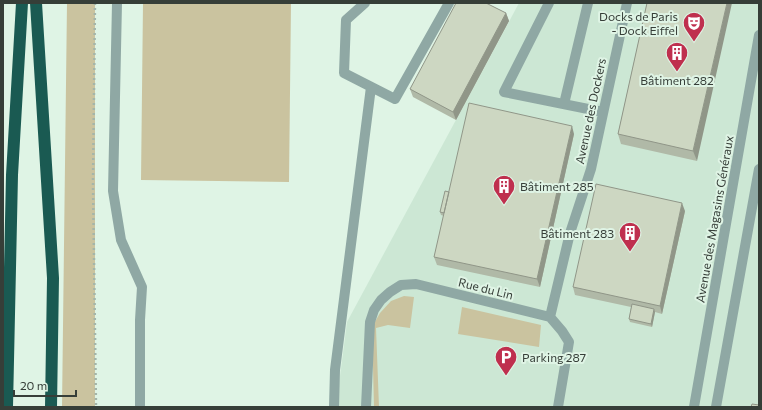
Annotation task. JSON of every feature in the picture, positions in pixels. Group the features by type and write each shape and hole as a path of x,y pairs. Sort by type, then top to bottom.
{"highway":[{"path":"7,407 12,175 22,3"},
{"path":"36,3 53,278 51,407"}],"street":[{"path":"117,3 113,191 121,240 142,287 140,320 140,407"},
{"path":"362,4 346,20 344,73 395,99 449,3"},
{"path":"549,3 504,92 603,112"},
{"path":"564,104 588,3"},
{"name":"Avenue des Dockers","path":"550,317 570,233 591,169 627,3"},
{"name":"Avenue des Magasins Généraux","path":"694,407 759,35"},
{"path":"334,407 335,370 371,87"},
{"path":"716,407 759,169"},
{"name":"Rue du Lin","path":"366,407 370,322 374,310 381,300 401,285 416,284 550,317"},
{"path":"550,317 569,342 558,407"}],"path":[{"path":"95,3 93,183 96,407"}],"shaded area":[{"path":"67,3 95,3 95,407 62,407"},
{"path":"143,3 291,3 289,182 141,180"},
{"path":"519,3 759,3 759,407 336,407 347,322"},
{"path":"404,296 414,297 410,328 388,325 376,328 379,407 374,407 372,327 380,313 391,301"},
{"path":"462,307 541,325 539,347 458,334"}],"building":[{"path":"456,3 486,3 506,13 453,112 410,89"},
{"name":"Bâtiment 282","path":"647,3 727,3 693,151 618,134"},
{"name":"Bâtiment 285","path":"469,103 572,126 537,279 434,257"},
{"name":"Bâtiment 283","path":"596,184 682,203 660,306 573,287"},
{"path":"445,191 449,192 444,213 440,212"},
{"path":"632,304 654,309 651,324 629,319"},
{"path":"752,404 759,405 759,407 751,407"}],"place":[{"name":"Docks de Paris - Dock Eiffel","path":"694,42"},
{"name":"Bâtiment 282","path":"677,72"},
{"name":"Bâtiment 285","path":"504,206"},
{"name":"Bâtiment 283","path":"630,252"},
{"name":"Parking 287","path":"506,376"}]}
